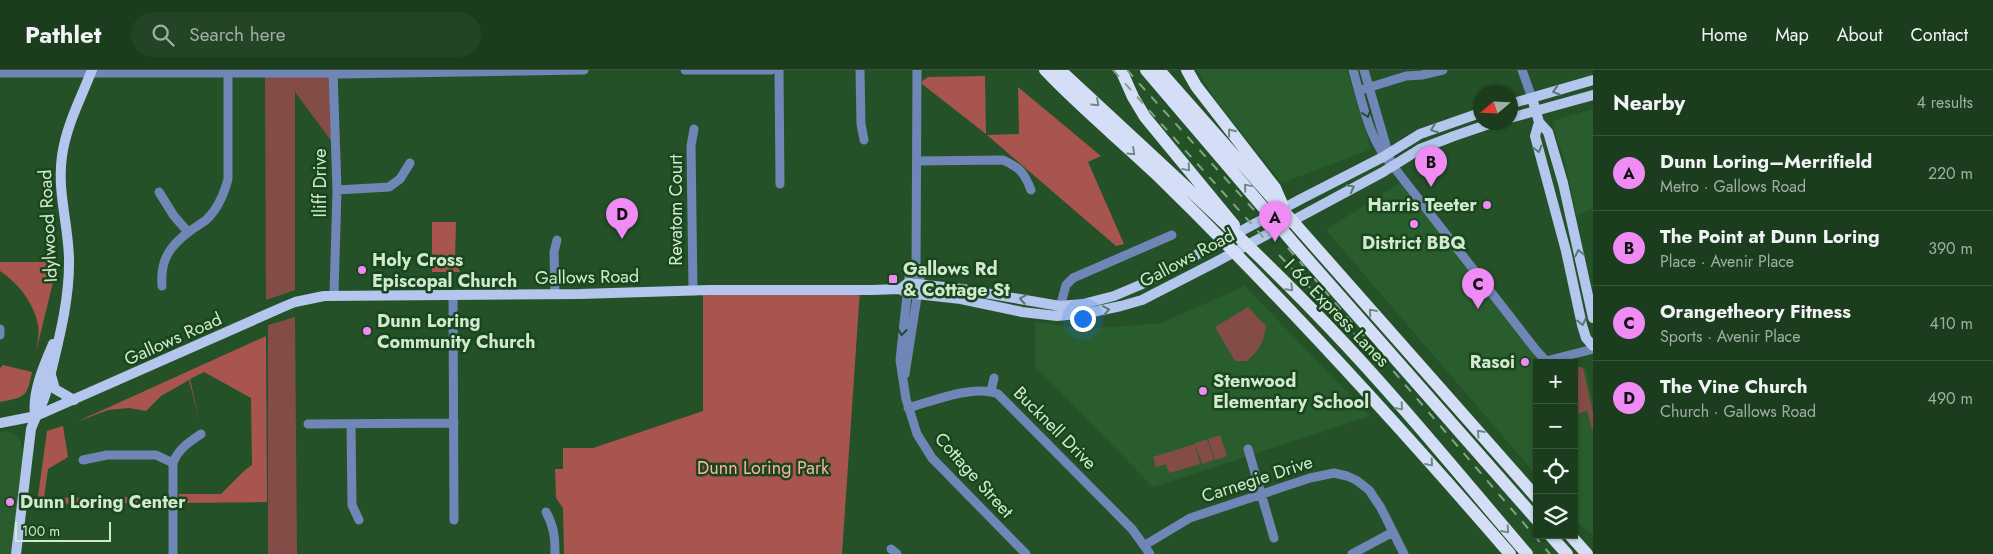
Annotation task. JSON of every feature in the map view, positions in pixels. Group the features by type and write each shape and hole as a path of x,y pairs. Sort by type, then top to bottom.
{"highway":[{"path":"1035,70 1058,83"},
{"path":"1045,70 1155,174 1316,336 1377,402 1510,554"},
{"name":"I 66 Express Lanes","path":"1060,70 1269,267 1363,364 1528,554"},
{"path":"1068,70 1080,88"},
{"path":"1121,70 1133,97 1146,117 1269,267"},
{"path":"1137,70 1207,148 1231,168"},
{"name":"I 66 Express Lanes","path":"1146,70 1296,246 1533,516"},
{"path":"1159,70 1533,494"},
{"path":"1187,70 1196,86 1275,188 1287,216"},
{"path":"1552,539 1563,554"},
{"path":"1553,539 1567,554"},
{"path":"1574,539 1587,554"}],"main road":[{"name":"Idylwood Road","path":"16,554 32,429 36,416 44,402 67,293 69,257 60,184 62,154 70,123 91,71"},
{"path":"1518,102 1593,80"},
{"path":"1518,116 1593,95"},
{"path":"1532,98 1539,122 1548,132 1570,213 1593,318"},
{"name":"Gallows Road","path":"1059,311 1114,296 1140,286 1300,199 1386,155 1420,134 1473,115"},
{"path":"1539,122 1535,136 1566,251 1582,325 1586,338 1593,347"},
{"name":"Gallows Road","path":"0,423 36,416 296,302 334,296 905,288 919,289 1022,312 1107,310 1142,300 1214,263 1420,150 1473,130"},
{"path":"1546,177 1559,206 1563,211 1570,213"},
{"name":"Idylwood Road","path":"36,416 34,408 44,365 61,325"},
{"path":"51,372 55,389 74,400"}],"street":[{"path":"0,73 91,71 150,74 584,70"},
{"path":"685,70 771,70"},
{"path":"779,70 780,184"},
{"path":"860,70 861,124 864,140"},
{"name":"Cottage Street","path":"904,381 920,277 916,271 917,70"},
{"path":"1353,70 1376,142 1491,293 1546,361 1593,347"},
{"path":"1364,70 1386,155"},
{"path":"1359,91 1406,76 1422,75 1443,70"},
{"path":"1522,70 1532,98"},
{"path":"162,286 161,274 164,259 173,246 205,220 224,194 228,179 228,72"},
{"name":"Iliff Drive","path":"333,72 337,190 334,296"},
{"name":"Revatom Court","path":"693,290 691,146 694,130"},
{"path":"917,160 1002,160 1024,173 1031,190"},
{"path":"337,190 389,188 400,179 410,163"},
{"path":"159,192 174,216 188,232"},
{"path":"1059,311 1066,285 1073,278 1172,235"},
{"path":"555,294 554,252 556,240"},
{"name":"Cottage Street","path":"916,271 909,277 905,288 900,360 908,408 917,434 932,458 1026,554"},
{"path":"453,295 454,520"},
{"path":"0,329 0,334"},
{"path":"991,391 994,378"},
{"name":"Bucknell Drive","path":"908,408 970,392 991,391 1003,398 1104,500 1145,545 1150,554"},
{"path":"308,424 454,423"},
{"path":"351,424 352,505 359,520"},
{"path":"173,554 173,463 176,455 187,443 201,434"},
{"path":"1248,449 1274,538"},
{"path":"83,460 107,455 156,455 173,463"},
{"name":"Carnegie Drive","path":"1145,545 1186,520 1334,473 1356,480 1369,490 1381,508 1404,554"},
{"path":"546,512 552,522 555,533 555,554"},
{"path":"1352,554 1393,532"}],"shaded area":[{"path":"331,70 332,142 295,92 295,290 266,300 265,72"},
{"path":"1197,70 1347,70 1371,149 1282,183 1217,102"},
{"path":"1593,109 1593,208 1577,216 1565,162 1554,128 1555,120"},
{"path":"1409,177 1409,182 1504,308 1547,356 1571,353 1572,359 1533,359 1533,471 1326,230"},
{"name":"Stenwood Elementary School","path":"1245,286 1370,416 1153,487 1035,366 1035,322 1086,329 1161,323"},
{"path":"1248,307 1266,326 1264,337 1258,350 1247,361 1235,361 1215,327"},
{"path":"295,317 297,554 268,554 268,325"},
{"path":"1578,366 1586,369 1593,401 1593,535 1578,523"},
{"path":"1578,366 1583,368 1593,413 1593,430 1586,411 1578,414"},
{"name":"Dunn Loring Center","path":"6,431 16,434 21,441 22,449 27,449 12,554 0,554 0,432"},
{"path":"1220,435 1227,456 1215,460 1208,439"},
{"path":"1207,439 1214,460 1202,464 1195,443"},
{"path":"1195,444 1200,464 1169,473 1166,464 1156,467 1153,457"}],"green space":[{"path":"985,76 986,134 922,84 922,81 928,77"},
{"path":"1018,87 1101,156 1088,162 1124,244 1116,246 987,135 1019,134"},
{"path":"432,222 456,222 455,260 460,272 432,272"},
{"path":"0,262 56,262 55,274 36,352 39,328 33,309 13,281 0,271"},
{"name":"Dunn Loring Park","path":"703,290 860,290 842,554 564,554 563,508 556,498 555,469 563,469 563,448 593,448 703,411"},
{"path":"266,336 267,502 179,503 179,494 221,494 252,465 251,398 204,372 190,379 199,419 189,380 161,396 146,411 129,408 108,410 74,423"},
{"path":"3,365 32,372 24,395 0,402 0,368"},
{"path":"63,426 68,457 48,469 44,498 164,497 164,503 37,504 47,431"}],"railway":[{"path":"1113,70 1264,238"},
{"path":"1127,70 1273,231"},
{"path":"1288,248 1550,554"},
{"path":"1279,255 1360,340"}],"place":[{"name":"The Point at Dunn Loring","path":"1431,187"},
{"name":"Harris Teeter","path":"1487,205"},
{"name":"District BBQ","path":"1414,224"},
{"name":"The Vine Church","path":"622,239"},
{"name":"Dunn Loring–Merrifield","path":"1275,242"},
{"name":"Holy Cross Episcopal Church","path":"362,270"},
{"name":"Gallows Rd & Cottage St","path":"893,279"},
{"name":"Orangetheory Fitness","path":"1478,309"},
{"name":"Dunn Loring Community Church","path":"367,331"},
{"name":"Rasoi","path":"1525,362"},
{"name":"Stenwood Elementary School","path":"1203,391"},
{"name":"Dunn Loring Center","path":"10,502"}]}
